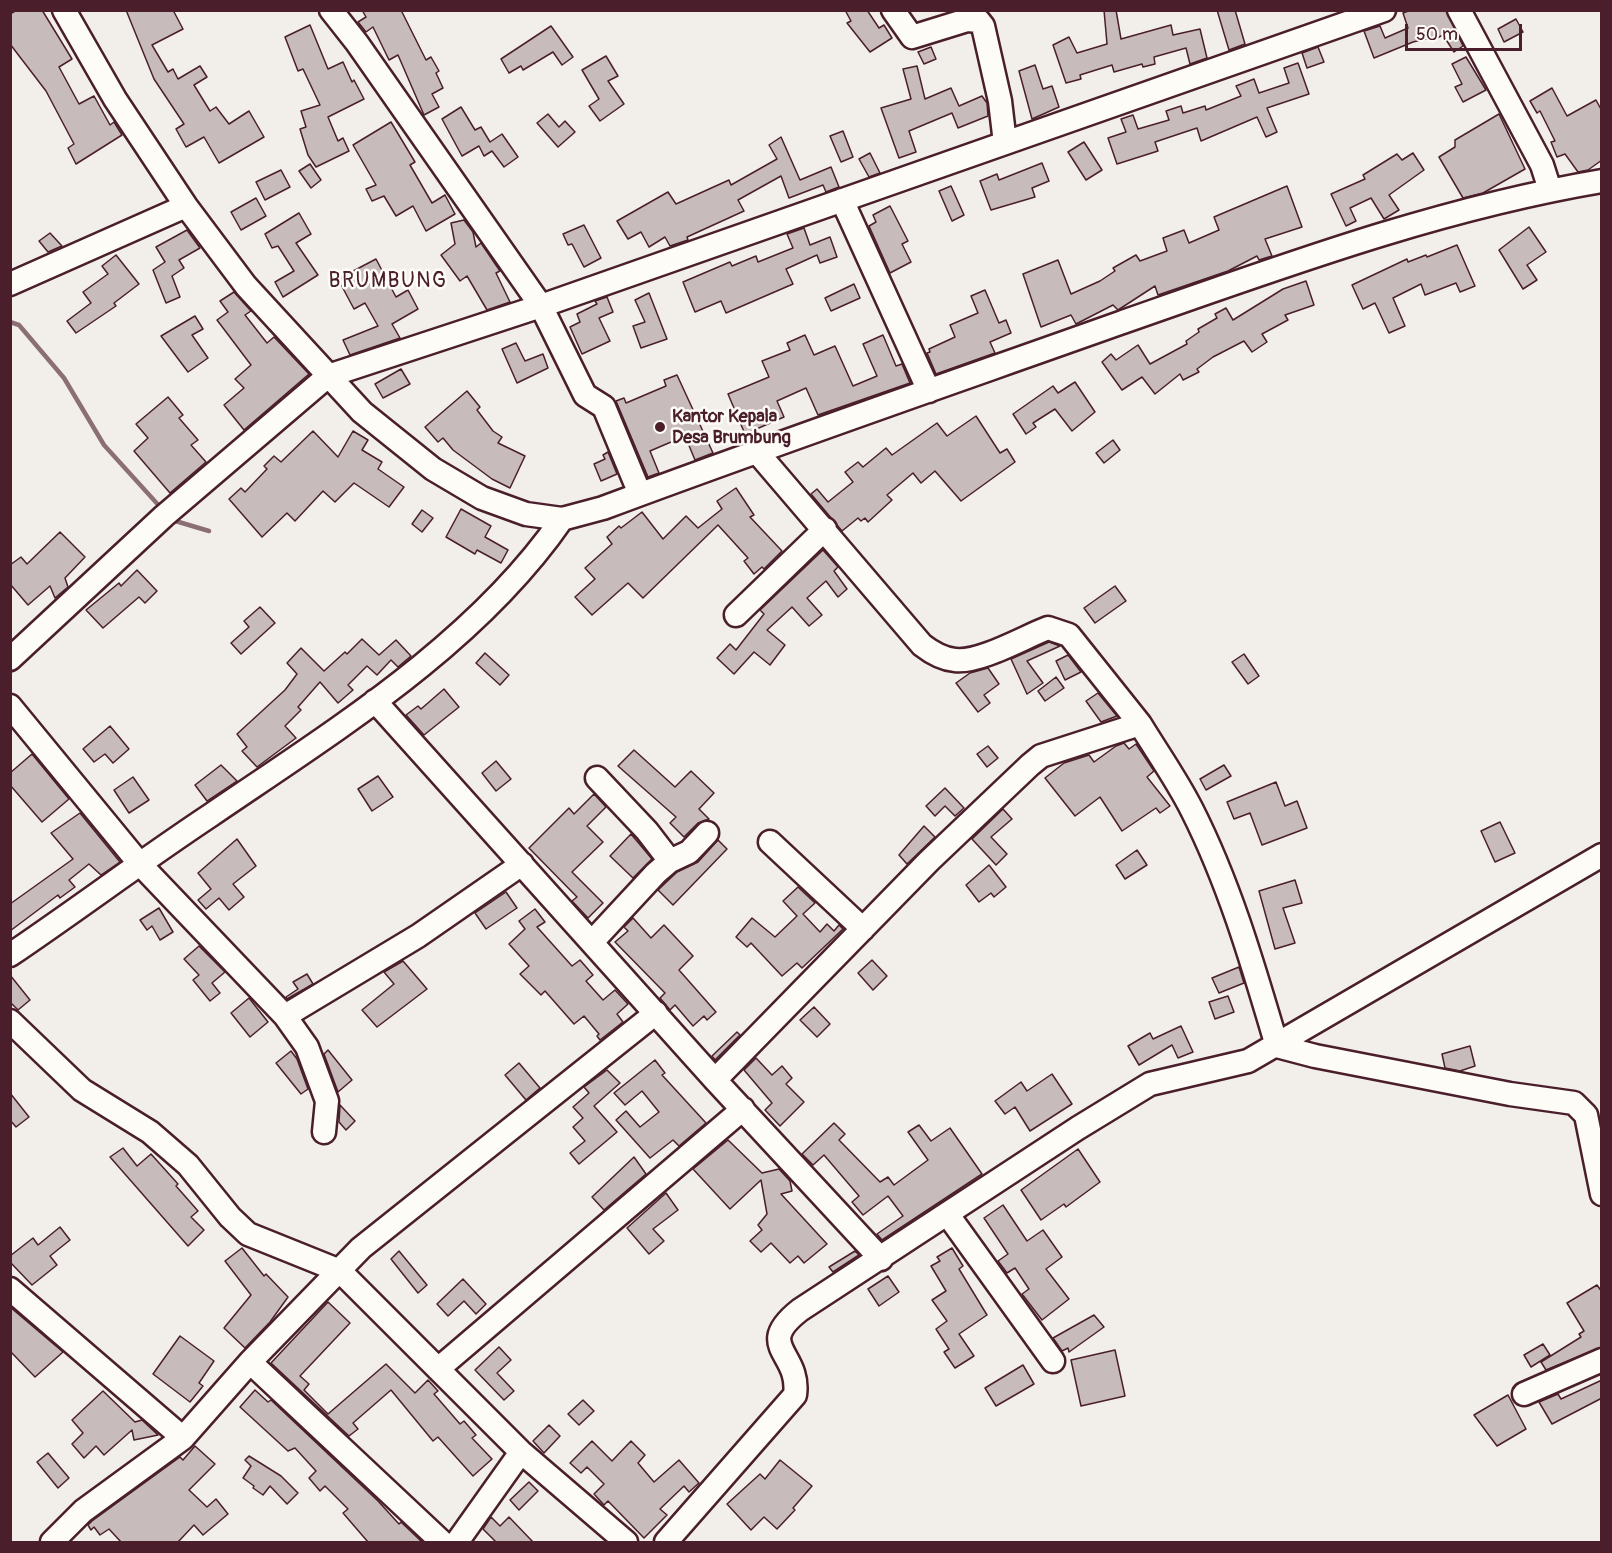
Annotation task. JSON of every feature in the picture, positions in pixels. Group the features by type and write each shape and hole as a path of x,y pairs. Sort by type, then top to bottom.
{"street":[{"path":"64,10 115,99 186,207 246,286 362,412 433,469 482,498 526,514 562,519 603,508 1329,250 1473,209 1550,190 1602,181"},
{"path":"330,10 357,43 541,306 585,395 604,407 640,494"},
{"path":"892,10 912,37 967,20 979,21 983,26 999,101 1005,143"},
{"path":"10,659 167,514 328,376 541,306 1384,10"},
{"path":"1459,10 1530,141 1542,165 1550,190"},
{"path":"842,200 929,391"},
{"path":"10,284 186,207"},
{"path":"757,452 922,645 932,653 956,661 977,657 1048,628 1057,629 1069,635 1140,724 1191,808 1220,872 1245,941 1277,1046"},
{"path":"10,955 139,863 375,701 446,643 516,579 542,549 562,519"},
{"path":"736,615 825,529"},
{"path":"375,701 715,1080 881,1259"},
{"path":"10,706 139,863 285,1016 307,1047 327,1101 324,1132"},
{"path":"715,1080 863,929 1030,765 1041,756 1140,724"},
{"path":"597,778 647,831 670,861"},
{"path":"592,942 670,861 689,852 707,833"},
{"path":"770,842 863,929"},
{"path":"666,1542 795,1395 795,1380 779,1341 778,1333 785,1322 1078,1128 1150,1084 1248,1061 1602,855"},
{"path":"285,1016 418,936 522,864"},
{"path":"52,1542 83,1511 183,1438 250,1362 361,1248 656,1013"},
{"path":"10,1021 82,1090 150,1132 188,1165 230,1217 248,1234 340,1271 521,1452 626,1542"},
{"path":"1277,1046 1338,1061 1510,1094 1574,1103 1586,1115 1602,1194"},
{"path":"438,1369 743,1109"},
{"path":"948,1215 1053,1361"},
{"path":"10,1289 183,1438"},
{"path":"1524,1394 1602,1360"},
{"path":"250,1362 442,1542"},
{"path":"457,1542 521,1452"}],"building":[{"path":"17,10 42,10 72,59 59,67 79,104 94,96 110,125 114,122 122,135 76,164 68,148 74,144 46,91 10,44 10,14"},
{"path":"126,10 173,10 183,29 152,45 168,72 173,69 178,79 200,66 207,77 194,85 210,111 216,107 229,124 249,111 264,137 219,163 204,137 186,147 176,129 184,124 154,79"},
{"path":"362,10 401,10 426,60 431,57 439,71 436,73 443,88 432,94 439,107 424,115 398,55 389,60 373,27 366,32 358,22 366,17"},
{"path":"845,10 867,10 879,28 884,25 892,38 870,52 847,23 851,21"},
{"path":"1104,10 1116,10 1121,39 1171,25 1173,35 1200,29 1207,58 1190,64 1186,48 1154,57 1155,64 1143,67 1142,64 1114,72 1112,65 1080,75 1081,79 1066,83 1053,45 1069,37 1077,53 1107,44"},
{"path":"1217,10 1235,10 1245,44 1229,50"},
{"path":"1411,10 1446,10 1463,46 1454,52 1443,35 1431,41 1429,38 1413,42 1374,58 1364,31 1380,26 1385,38 1408,28 1403,13"},
{"path":"1516,19 1523,32 1504,42 1498,29"},
{"path":"310,25 328,69 343,62 352,82 354,80 364,99 328,117 338,141 343,138 349,151 316,167 308,155 300,129 306,127 301,111 320,105 303,69 298,71 285,37"},
{"path":"551,26 573,57 562,65 553,52 523,70 521,66 509,73 501,59"},
{"path":"931,47 936,59 924,64 918,52"},
{"path":"1318,47 1324,62 1307,68 1302,53"},
{"path":"606,56 618,76 608,81 624,104 600,121 589,106 599,99 582,70"},
{"path":"1466,57 1486,90 1463,102 1455,87 1462,84 1452,64"},
{"path":"1298,63 1309,94 1267,108 1277,132 1266,137 1257,117 1201,141 1197,128 1155,142 1158,151 1117,164 1108,138 1126,132 1121,119 1133,115 1138,129 1169,120 1166,111 1181,106 1183,113 1205,106 1206,110 1241,96 1236,86 1254,79 1259,93 1289,83 1284,68"},
{"path":"1035,65 1043,89 1052,86 1059,107 1032,119 1019,71"},
{"path":"917,66 925,99 951,88 959,106 982,96 987,103 988,116 958,128 952,113 909,131 916,152 899,158 881,108 911,99 903,69"},
{"path":"1552,88 1567,116 1596,100 1602,111 1602,160 1588,170 1578,172 1565,154 1557,157 1551,142 1555,141 1540,111 1537,113 1530,101"},
{"path":"461,107 475,130 481,127 490,142 502,134 518,157 504,167 492,151 484,156 479,146 462,156 442,119"},
{"path":"548,114 559,127 565,121 575,132 558,147 537,123"},
{"path":"1499,114 1525,169 1483,193 1463,198 1439,157 1455,147 1455,140"},
{"path":"391,122 415,162 410,165 432,203 445,195 455,214 426,231 413,206 396,216 384,196 372,201 366,189 376,185 353,145"},
{"path":"843,131 853,157 841,162 830,136"},
{"path":"781,137 800,180 831,167 839,187 826,192 823,185 789,198 781,176 738,200 744,211 687,237 688,240 670,246 665,237 649,247 641,232 628,239 617,221 668,192 676,204 729,180 731,185 777,159 769,145"},
{"path":"1084,142 1102,170 1086,180 1068,152"},
{"path":"870,153 880,173 869,177 859,159"},
{"path":"1413,153 1424,170 1389,195 1399,210 1384,219 1371,198 1350,208 1356,221 1346,226 1331,194 1365,179 1363,175 1397,154 1402,160"},
{"path":"1042,163 1049,181 1032,188 1035,197 991,210 980,181 997,174 999,180"},
{"path":"310,164 321,180 311,188 299,171"},
{"path":"281,170 290,187 265,200 256,182"},
{"path":"951,186 964,215 952,221 939,191"},
{"path":"1287,186 1302,227 1265,239 1272,256 1259,260 1257,256 1228,271 1158,295 1155,286 1118,310 1113,305 1076,324 1071,315 1041,327 1023,274 1058,260 1071,294 1100,281 1115,271 1113,268 1136,255 1140,261 1167,251 1163,238 1184,230 1189,243 1219,230 1214,217"},
{"path":"256,198 266,216 241,230 231,212"},
{"path":"890,206 908,241 902,244 911,262 890,273 869,226 876,222 873,215"},
{"path":"299,213 311,234 296,243 318,275 283,297 275,282 294,271 278,246 272,248 265,234"},
{"path":"464,220 473,232 476,247 481,243 500,271 496,273 510,302 487,310 467,276 460,281 441,255 455,244 451,223"},
{"path":"584,225 601,258 584,267 572,244 568,245 563,234"},
{"path":"1529,227 1546,252 1527,265 1537,280 1523,289 1499,250"},
{"path":"804,228 810,245 830,237 837,257 820,263 817,255 786,269 793,284 726,313 721,301 695,312 683,282 730,262 732,266 756,256 758,262 793,248 787,234"},
{"path":"187,230 200,248 179,260 184,268 172,276 180,297 166,303 153,270 165,262 156,247"},
{"path":"50,233 62,246 48,252 39,241"},
{"path":"1457,245 1475,286 1460,292 1456,283 1425,295 1421,284 1393,298 1405,326 1389,333 1375,303 1363,309 1352,285 1407,259 1408,262 1426,255 1427,257"},
{"path":"116,255 139,284 114,303 116,306 76,333 67,321 91,303 83,292 108,274 102,266"},
{"path":"376,259 396,297 408,290 418,309 392,324 400,338 350,355 343,340 378,326 365,303 354,309 338,279"},
{"path":"1306,281 1314,305 1285,315 1288,320 1262,334 1267,342 1252,352 1244,341 1213,357 1197,369 1199,372 1183,380 1180,374 1155,394 1142,377 1122,390 1102,362 1111,354 1116,360 1138,345 1150,364 1187,344 1186,341 1199,332 1198,329 1217,318 1215,314 1226,308 1233,320 1283,289"},
{"path":"854,284 860,298 831,311 825,298"},
{"path":"985,290 999,323 1006,320 1011,333 990,342 995,353 936,374 927,353 930,352 929,349 955,337 950,325 978,313 971,296"},
{"path":"234,292 251,311 245,315 267,343 274,337 309,374 244,430 224,405 244,388 235,379 251,365 217,320 228,312 220,301"},
{"path":"649,293 667,339 641,348 633,326 645,322 635,300"},
{"path":"607,297 613,312 599,318 610,341 582,354 570,327 580,322 577,314 597,304 595,301"},
{"path":"195,316 203,329 192,335 208,358 188,372 161,336"},
{"path":"805,335 814,355 835,346 853,386 877,376 863,344 883,335 896,366 902,364 910,383 818,415 806,388 777,401 784,417 745,434 728,394 769,377 762,361 790,350 787,343"},
{"path":"516,343 525,361 543,354 548,368 517,383 502,349"},
{"path":"401,369 410,384 383,398 375,384"},
{"path":"677,375 713,453 695,460 685,436 650,451 659,473 648,477 616,401 624,398 626,403 666,386 664,380"},
{"path":"1075,382 1095,412 1072,431 1055,409 1033,423 1036,427 1026,434 1013,414 1053,386 1058,393"},
{"path":"467,391 480,407 477,410 493,431 502,437 498,443 525,456 510,488 492,479 453,450 443,438 438,442 425,427"},
{"path":"168,397 183,415 179,418 198,440 191,445 206,462 170,493 134,451 148,438 136,424"},
{"path":"976,416 1000,453 1007,449 1015,462 961,501 935,471 921,483 913,473 887,495 892,500 868,522 865,518 861,521 858,518 842,531 811,494 817,489 828,502 853,482 845,472 858,462 863,467 886,448 892,455 937,423 947,436"},
{"path":"313,431 338,457 353,431 368,440 362,450 382,462 378,469 404,487 389,507 354,483 335,502 323,491 295,521 287,513 262,537 229,499 241,488 245,492 267,469 264,466 274,456 281,462"},
{"path":"1113,440 1120,450 1104,463 1096,453"},
{"path":"608,452 617,474 601,481 594,464 605,459 603,455"},
{"path":"736,488 754,515 750,517 782,551 764,569 762,567 754,574 744,561 748,558 718,525 643,598 628,583 592,615 575,597 595,579 585,568 612,544 607,537 619,526 621,528 642,512 663,539 686,516 698,528 722,509 717,501"},
{"path":"461,509 491,526 485,537 508,550 501,563 477,550 475,554 446,537"},
{"path":"422,510 433,518 422,532 412,524"},
{"path":"60,532 85,557 65,578 68,587 55,598 50,586 28,605 10,584 10,565 21,557 27,564"},
{"path":"823,550 838,567 834,571 847,589 838,597 826,581 807,598 822,615 809,626 792,607 767,630 785,645 770,665 754,652 734,674 717,658 730,644 736,650 764,614 760,610"},
{"path":"137,570 157,591 145,603 139,597 103,628 86,610 119,583 121,586"},
{"path":"1115,586 1126,601 1095,623 1084,608"},
{"path":"260,607 275,623 241,654 231,643 249,627 244,621"},
{"path":"362,639 379,655 396,640 411,656 398,667 391,660 377,675 367,666 348,685 353,690 338,703 320,682 298,707 301,710 285,726 296,738 257,767 242,751 247,747 237,734 285,690 297,674 287,663 301,648 324,671 345,652 347,654"},
{"path":"1049,642 1060,646 1027,661 1043,683 1027,694 1011,659"},
{"path":"485,653 509,675 500,685 476,663"},
{"path":"1244,654 1259,676 1248,684 1232,662"},
{"path":"1068,655 1081,672 1065,680 1056,661"},
{"path":"988,668 999,684 984,695 990,703 978,712 956,683 970,673"},
{"path":"1056,677 1064,688 1045,701 1038,691"},
{"path":"444,689 459,707 424,735 406,715 418,706 421,709"},
{"path":"1098,693 1117,716 1101,722 1086,701"},
{"path":"110,726 129,749 113,763 105,754 94,762 83,749"},
{"path":"1124,743 1129,749 1136,744 1154,771 1147,777 1170,806 1160,813 1156,808 1122,831 1100,797 1075,816 1045,778 1064,763 1089,755 1094,762"},
{"path":"988,746 998,758 987,767 977,754"},
{"path":"634,750 675,787 691,771 714,793 699,809 709,819 698,823 684,837 670,823 676,817 618,766"},
{"path":"32,754 69,799 42,822 10,785 10,773"},
{"path":"496,761 511,779 496,791 482,773"},
{"path":"221,765 237,781 207,801 195,785"},
{"path":"1224,765 1231,776 1206,790 1200,779"},
{"path":"378,776 393,797 372,811 358,789"},
{"path":"133,777 149,800 129,813 114,790"},
{"path":"1276,782 1285,806 1297,801 1307,828 1262,845 1250,813 1234,819 1227,802"},
{"path":"945,788 964,808 955,816 945,806 935,816 926,806"},
{"path":"594,794 606,807 587,826 603,842 572,872 603,903 588,918 572,901 577,897 529,848 569,808 574,814"},
{"path":"1003,809 1012,819 991,837 1007,854 996,865 972,839"},
{"path":"80,813 120,862 101,875 89,864 69,880 75,887 60,898 58,895 10,931 10,904 73,859 51,833"},
{"path":"1500,822 1515,853 1495,862 1481,831"},
{"path":"924,826 935,837 907,864 899,855"},
{"path":"631,834 652,859 633,878 610,856"},
{"path":"237,839 256,866 233,884 244,897 229,910 219,898 206,909 198,900 211,889 198,873"},
{"path":"718,840 727,849 673,905 658,890 677,872 698,862"},
{"path":"1137,850 1147,865 1125,879 1116,865"},
{"path":"989,865 1006,887 994,897 991,893 979,902 966,885"},
{"path":"1295,880 1302,903 1283,908 1295,943 1275,949 1259,891"},
{"path":"798,887 815,903 803,914 820,932 827,924 834,931 839,925 843,929 802,968 797,963 782,976 751,943 747,947 736,937 752,918 775,937 797,916 783,901"},
{"path":"506,892 517,908 486,929 475,913"},
{"path":"159,908 173,932 160,940 152,926 147,930 140,920"},
{"path":"535,909 545,922 537,927 572,966 580,960 593,975 586,981 603,1000 615,990 628,1004 617,1014 623,1022 600,1040 597,1036 599,1034 584,1016 574,1024 545,991 541,995 520,974 529,966 509,944 525,929 519,921"},
{"path":"633,918 651,938 664,925 693,956 679,970 716,1012 707,1020 704,1016 693,1026 675,1005 670,1010 660,998 665,993 615,942 628,931 624,927"},
{"path":"199,946 225,972 212,983 220,993 210,1001 193,980 199,975 184,959"},
{"path":"872,960 887,976 873,990 858,973"},
{"path":"403,961 427,989 377,1027 362,1010 394,984 384,972"},
{"path":"1239,967 1244,983 1219,993 1212,978"},
{"path":"307,974 313,984 287,999 286,997 298,989 293,982"},
{"path":"10,975 30,1000 18,1010 10,1002"},
{"path":"1228,996 1234,1012 1215,1019 1209,1002"},
{"path":"249,998 268,1022 250,1037 231,1013"},
{"path":"814,1007 830,1024 817,1037 800,1020"},
{"path":"1181,1026 1193,1052 1178,1058 1172,1045 1139,1065 1128,1046 1150,1033 1153,1039"},
{"path":"737,1032 740,1035 715,1060 712,1056"},
{"path":"1470,1046 1475,1066 1460,1071 1445,1068 1442,1054"},
{"path":"328,1050 352,1080 338,1092 324,1054"},
{"path":"291,1051 297,1059 308,1089 301,1094 276,1063"},
{"path":"756,1058 772,1075 782,1066 792,1078 786,1084 804,1102 780,1126 765,1110 772,1103 744,1070"},
{"path":"655,1060 665,1073 662,1075 706,1123 679,1146 673,1140 650,1158 616,1120 626,1111 640,1127 659,1112 642,1091 625,1105 614,1093"},
{"path":"519,1063 540,1088 526,1100 505,1075"},
{"path":"607,1070 620,1083 594,1106 617,1132 579,1164 570,1153 585,1141 573,1127 583,1118 573,1107 589,1093 584,1087"},
{"path":"1052,1074 1072,1104 1030,1131 1015,1107 1005,1114 995,1101 1021,1082 1027,1091"},
{"path":"10,1093 29,1117 16,1127 10,1120"},
{"path":"340,1105 355,1121 346,1130 339,1122"},
{"path":"834,1123 845,1134 839,1140 880,1182 888,1177 894,1185 928,1160 908,1132 919,1125 931,1141 950,1128 982,1174 882,1240 877,1234 903,1216 888,1196 863,1215 852,1202 859,1196 824,1155 813,1165 802,1154"},
{"path":"728,1140 762,1173 779,1169 790,1181 792,1191 781,1194 827,1244 804,1263 798,1256 790,1263 771,1243 761,1252 750,1241 762,1230 758,1225 767,1214 761,1180 730,1209 693,1169"},
{"path":"123,1148 137,1166 151,1154 198,1211 191,1217 204,1230 188,1246 110,1157"},
{"path":"1078,1149 1100,1182 1066,1207 1064,1204 1041,1220 1021,1190"},
{"path":"634,1157 646,1174 604,1210 592,1197"},
{"path":"666,1193 678,1210 653,1229 664,1241 649,1254 627,1228"},
{"path":"1003,1205 1027,1241 1043,1230 1062,1257 1046,1269 1069,1299 1042,1320 1022,1294 1029,1289 1015,1268 1007,1273 998,1261 1008,1254 984,1218"},
{"path":"60,1227 70,1240 50,1256 57,1265 32,1285 10,1262 10,1256 33,1238 38,1245"},
{"path":"242,1248 264,1276 266,1274 288,1297 270,1322 245,1348 224,1328 251,1295 225,1261"},
{"path":"952,1248 963,1266 959,1269 987,1315 959,1334 974,1356 955,1368 944,1352 949,1349 936,1329 947,1321 932,1300 946,1291 931,1266 940,1261 937,1257"},
{"path":"399,1251 427,1285 418,1293 391,1259"},
{"path":"855,1251 859,1255 833,1272 829,1267"},
{"path":"888,1276 899,1292 879,1306 868,1289"},
{"path":"463,1279 486,1304 476,1314 464,1301 448,1316 437,1304"},
{"path":"1597,1285 1602,1292 1602,1347 1546,1370 1541,1362 1581,1337 1579,1334 1584,1331 1567,1303"},
{"path":"328,1302 350,1323 300,1376 309,1384 304,1390 328,1414 386,1364 415,1393 428,1380 438,1391 434,1394 460,1424 464,1421 476,1435 472,1438 492,1459 473,1476 438,1437 433,1441 391,1390 353,1423 358,1429 349,1436 271,1363"},
{"path":"10,1307 63,1352 35,1377 10,1351"},
{"path":"1094,1315 1104,1327 1069,1352 1068,1348 1062,1351 1053,1338"},
{"path":"180,1336 214,1361 199,1383 203,1386 190,1402 153,1374"},
{"path":"1543,1344 1550,1355 1531,1367 1524,1355"},
{"path":"499,1347 511,1360 497,1373 514,1391 504,1400 475,1370"},
{"path":"1115,1350 1125,1396 1081,1406 1071,1360"},
{"path":"1023,1365 1034,1384 996,1406 985,1388"},
{"path":"1602,1380 1602,1398 1552,1424 1539,1402 1558,1394 1561,1399"},
{"path":"255,1390 268,1402 271,1400 378,1501 399,1524 401,1522 422,1542 368,1542 343,1513 348,1509 325,1486 320,1491 309,1478 316,1471 295,1448 288,1451 240,1407"},
{"path":"103,1391 135,1422 142,1420 158,1435 134,1440 132,1430 104,1455 96,1446 84,1458 72,1444 83,1433 72,1420"},
{"path":"1508,1395 1526,1429 1497,1446 1474,1415"},
{"path":"583,1400 594,1411 579,1425 568,1414"},
{"path":"549,1425 560,1436 544,1453 533,1441"},
{"path":"592,1441 612,1461 631,1441 645,1455 638,1463 654,1482 679,1460 699,1483 689,1492 684,1486 660,1509 667,1515 644,1538 608,1501 604,1505 594,1494 604,1484 587,1467 581,1473 570,1463"},
{"path":"195,1446 215,1464 189,1490 207,1507 216,1499 228,1514 203,1535 194,1525 178,1542 121,1542 109,1529 100,1535 94,1527 91,1530 88,1525 92,1521 180,1457 183,1460"},
{"path":"48,1453 69,1478 58,1488 37,1462"},
{"path":"249,1456 281,1476 298,1493 287,1504 270,1486 263,1495 253,1488 254,1486 243,1478 251,1466 245,1460"},
{"path":"780,1460 812,1486 793,1508 795,1510 777,1529 764,1517 751,1530 727,1504 760,1474 765,1479"},
{"path":"529,1482 538,1491 519,1510 510,1500"},
{"path":"491,1517 500,1526 509,1517 533,1542 496,1542 483,1529"}],"waterway":[{"path":"10,322 19,325 64,378 104,445 162,509"},
{"path":"172,520 209,531"}],"place":[{"name":"Kantor Kepala Desa Brumbung","path":"660,427"}],"district":[{"name":"BRUMBUNG","path":"388,282"}]}
